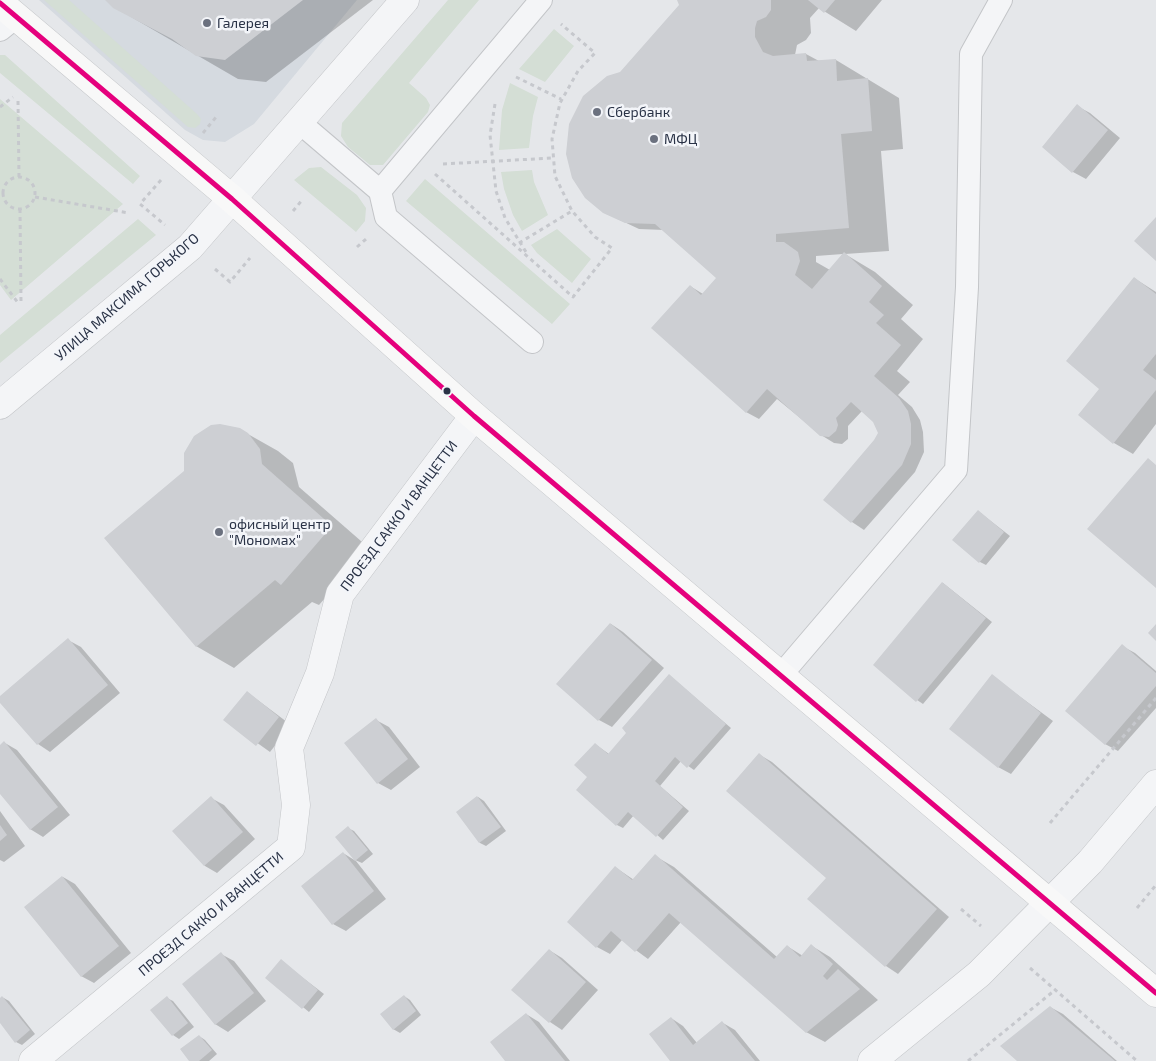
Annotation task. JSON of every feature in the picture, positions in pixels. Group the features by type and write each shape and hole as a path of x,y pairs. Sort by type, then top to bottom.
{"main road":[{"path":"5,16 232,199 474,416 1156,993"}],"street":[{"name":"УЛИЦА МАКСИМА ГОРЬКОГО","path":"0,405 190,247 405,0"},
{"name":"ПРОЕЗД САККО И ВАНЦЕТТИ","path":"34,1061 292,847 296,805 289,748 320,673 340,594 474,416"},
{"path":"872,1061 979,974 1048,902 1090,862 1156,784"}],"lane":[{"path":"380,191 541,0"},
{"path":"780,675 956,470 967,287 971,54 1001,0"},
{"path":"299,122 380,191 386,217 532,342"}],"path":[{"path":"432,171 573,296 612,248 595,237 572,211 558,184 552,158 554,120 561,99 578,71 595,53 560,23"},
{"path":"513,76 561,99"},
{"path":"0,107 13,97"},
{"path":"497,99 490,135 491,162 496,192 505,218 519,243 531,259"},
{"path":"18,101 19,177"},
{"path":"198,138 217,116"},
{"path":"435,164 552,158"},
{"path":"19,177 32,182 35,189 35,197 28,208 20,209 8,206 2,192 8,181 19,177"},
{"path":"162,179 140,204 169,229"},
{"path":"35,197 128,213"},
{"path":"0,279 20,303 20,209"},
{"path":"519,243 572,211"},
{"path":"230,282 253,255"},
{"path":"1050,823 1156,698"},
{"path":"1137,908 1156,885"},
{"path":"961,909 1137,1061"},
{"path":"968,1061 1056,990"}],"shaded area":[{"path":"39,0 357,0 254,124 225,142 203,140 185,130"},
{"path":"44,0 69,0 197,114 201,119 200,124 195,128 188,127"},
{"path":"448,0 479,0 409,83 426,98 430,105 428,112 383,165 370,165 348,147 341,136 342,123"},
{"path":"554,29 574,46 545,82 519,69"},
{"path":"0,55 5,55 140,176 133,184 0,73"},
{"path":"510,83 538,97 533,116 529,148 499,150 502,110"},
{"path":"0,99 123,204 11,300 0,285"},
{"path":"321,167 357,195 366,208 365,221 356,232 294,180 309,168"},
{"path":"532,170 534,182 548,215 522,231 513,215 504,189 501,172"},
{"path":"425,179 570,304 552,324 406,201"},
{"path":"138,219 156,235 0,363 0,335"},
{"path":"557,229 591,259 572,283 537,253 531,245"}],"building":[{"name":"Галерея","path":"105,0 303,0 225,60 196,56 172,39 113,8"},
{"path":"677,0 771,0 771,10 766,17 757,21 755,28 755,37 763,52 773,56 806,53 807,61 836,59 837,81 868,78 872,131 841,134 849,228 776,234 776,242 784,242 798,252 800,261 795,275 812,289 844,252 882,286 869,302 884,315 876,323 901,345 874,376 899,398 908,411 911,424 911,444 902,465 851,523 823,500 874,440 878,433 873,422 851,402 836,418 838,425 836,431 829,437 820,436 767,389 746,413 651,328 690,285 701,295 716,278 655,224 625,223 603,213 585,198 572,178 566,154 569,124 583,96 607,76 620,72 679,5"},
{"path":"808,0 835,0 824,13"},
{"path":"1077,104 1108,130 1072,173 1042,147"},
{"path":"1156,217 1156,261 1134,241"},
{"path":"1134,277 1156,294 1156,354 1143,370 1156,380 1156,390 1113,444 1078,415 1099,389 1066,361"},
{"name":"офисный центр \"Мономах\"","path":"220,424 240,428 248,433 260,449 262,464 332,526 281,585 275,580 196,647 104,538 184,471 184,453 194,436 211,425"},
{"path":"1148,458 1156,465 1156,588 1087,529"},
{"path":"978,510 1004,532 979,563 952,540"},
{"path":"942,582 986,618 916,702 873,665"},
{"path":"610,623 652,660 598,721 556,684"},
{"path":"1156,624 1156,641 1148,633"},
{"path":"68,638 108,685 37,745 0,703 0,696"},
{"path":"1122,644 1156,673 1156,686 1105,745 1065,711"},
{"path":"669,674 726,724 687,768 675,757 655,781 683,807 656,837 628,812 616,826 576,790 587,777 574,765 595,743 608,754 626,733 622,728"},
{"path":"992,674 1041,713 998,768 949,729"},
{"path":"247,691 279,717 256,746 223,720"},
{"path":"376,718 408,759 377,784 344,743"},
{"path":"4,741 58,807 30,830 0,794 0,745"},
{"path":"759,753 937,909 885,967 807,899 826,878 726,791"},
{"path":"211,796 243,832 204,866 172,831"},
{"path":"477,796 501,827 479,843 456,812"},
{"path":"0,825 7,835 0,841"},
{"path":"348,826 368,850 355,861 335,837"},
{"path":"343,852 374,891 332,925 301,886"},
{"path":"655,854 774,959 787,945 800,957 811,944 833,964 823,976 827,980 838,969 860,989 806,1033 669,913 635,952 611,931 596,948 567,922 615,866 632,880"},
{"path":"62,876 119,946 81,977 24,907"},
{"path":"549,949 586,982 549,1023 511,990"},
{"path":"221,952 254,993 215,1025 182,984"},
{"path":"281,959 318,990 302,1009 265,978"},
{"path":"404,995 416,1011 393,1030 380,1014"},
{"path":"2,996 30,1030 15,1043 0,1023 0,998"},
{"path":"167,996 188,1023 172,1036 150,1010"},
{"path":"1050,1006 1115,1061 1017,1061 1000,1046"},
{"path":"526,1013 565,1061 505,1061 490,1042"},
{"path":"671,1017 693,1045 722,1021 755,1061 670,1061 649,1034"},
{"path":"199,1035 212,1050 199,1061 189,1061 180,1049"}],"transit line":[{"path":"0,3 232,199 474,416 1156,993"}],"place":[{"name":"Галерея","path":"207,23"},
{"name":"Сбербанк","path":"597,112"},
{"name":"МФЦ","path":"654,139"},
{"name":"офисный центр \"Мономах\"","path":"219,532"}]}
